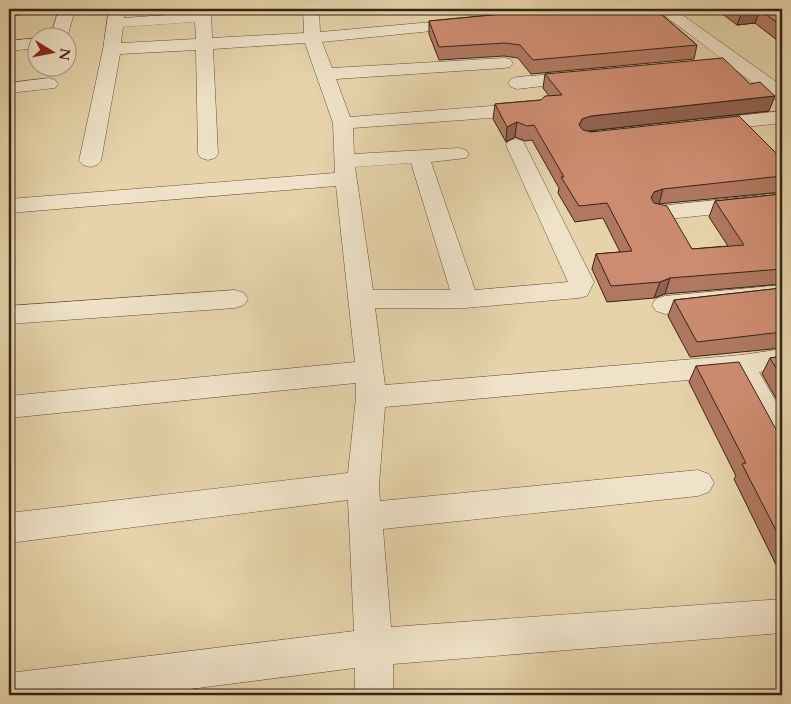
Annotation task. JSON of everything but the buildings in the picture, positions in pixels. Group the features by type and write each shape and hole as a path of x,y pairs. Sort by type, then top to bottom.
{"street":[{"path":"9,11 38,9"},
{"path":"61,28 67,9"},
{"path":"310,9 312,38 343,122 345,170 370,384 363,485 374,647 374,695"},
{"path":"664,9 744,57"},
{"path":"686,9 744,57 782,95"},
{"path":"90,161 112,49 116,16 203,13 202,44 208,154"},
{"path":"112,49 312,38 476,23"},
{"path":"9,46 28,44"},
{"path":"670,68 744,57"},
{"path":"324,74 504,63"},
{"path":"517,83 594,76"},
{"path":"9,88 49,84"},
{"path":"343,122 532,109"},
{"path":"695,127 782,117"},
{"path":"361,299 465,299 578,290 581,287 581,282 516,145"},
{"path":"9,206 345,170 419,156 459,154"},
{"path":"419,156 465,299"},
{"path":"659,213 782,200"},
{"path":"665,305 782,293"},
{"path":"9,315 235,299"},
{"path":"9,407 370,384 742,365 782,360"},
{"path":"742,365 782,439"},
{"path":"364,517 698,483"},
{"path":"9,528 363,485"},
{"path":"9,693 374,647 782,616"}]}
